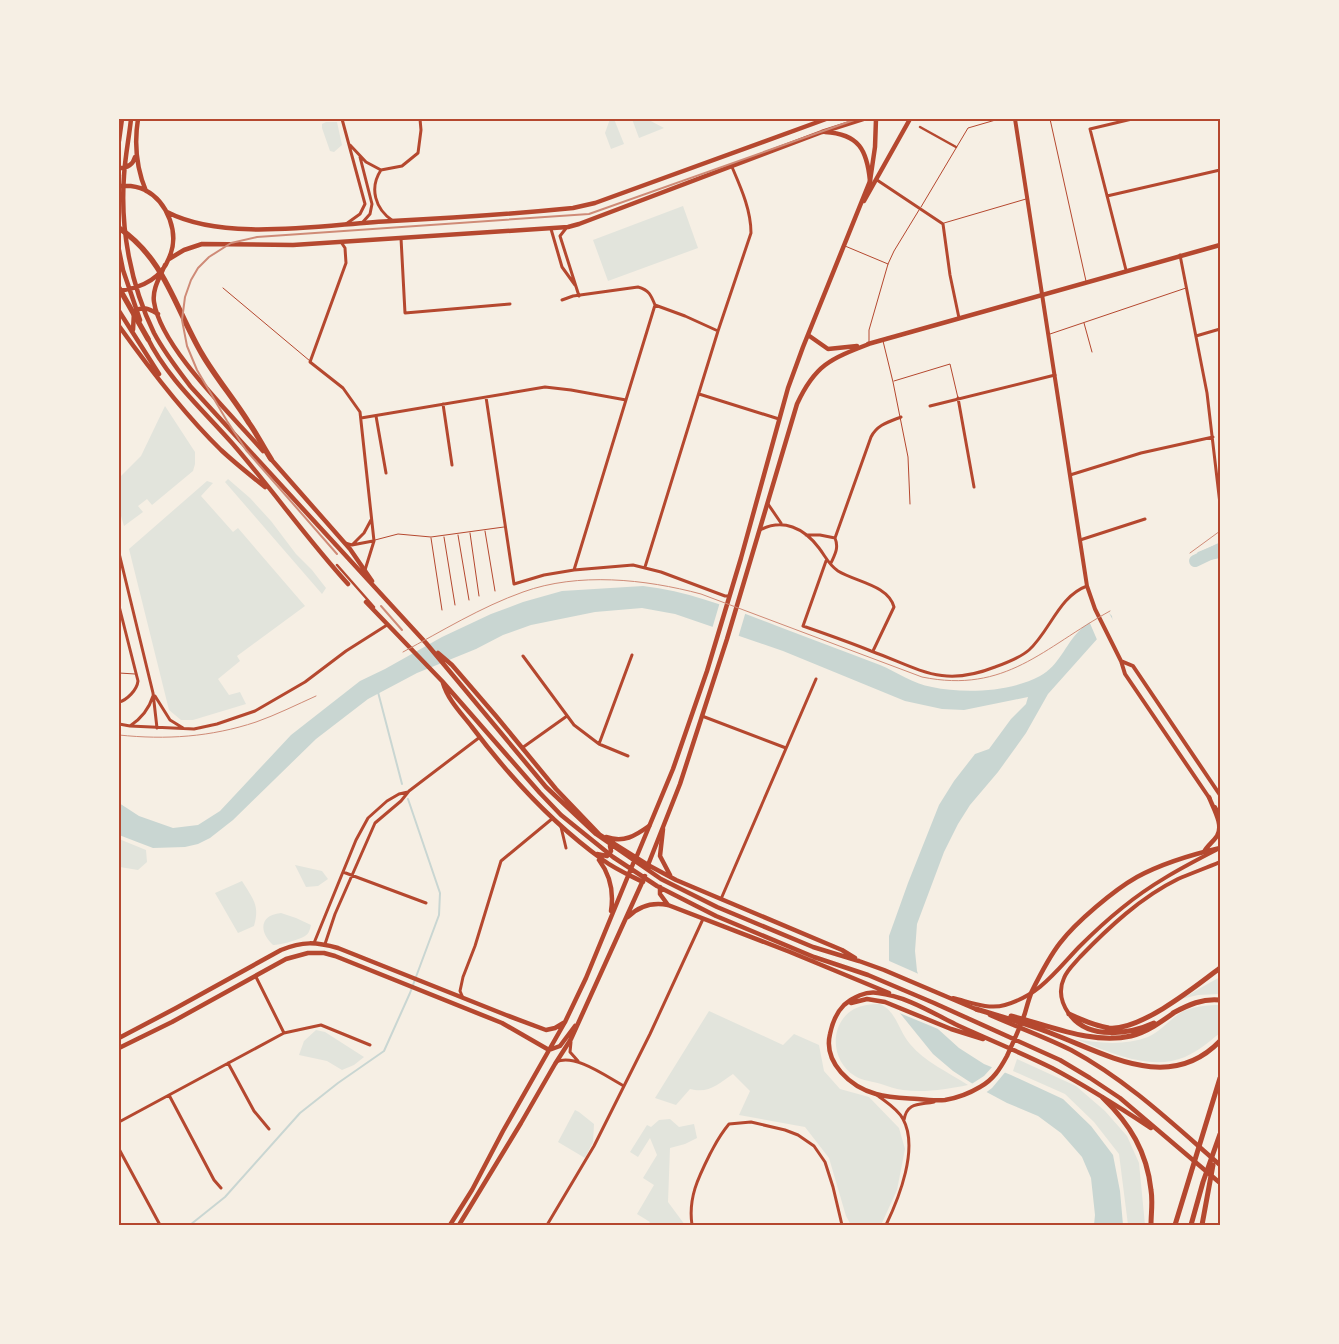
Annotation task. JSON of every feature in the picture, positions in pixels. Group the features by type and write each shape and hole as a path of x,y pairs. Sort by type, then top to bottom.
{"highway":[{"path":"119,228 145,250 157,266 172,292 201,352 249,423 270,459"},
{"path":"119,290 148,339"},
{"path":"1069,1014 1087,1022 1111,1028 1131,1025 1160,1010 1220,968"},
{"path":"1069,1014 1074,1020 1090,1029 1110,1033 1123,1032 1142,1027 1204,1000 1220,1000"},
{"path":"976,1009 1036,1022 1093,1038 1130,1036 1150,1029 1175,1012"},
{"path":"976,1009 1038,1028 1115,1059 1143,1066 1166,1068 1186,1064 1200,1058 1220,1041"},
{"path":"1176,1225 1220,1078"},
{"path":"1103,1098 1128,1124 1142,1153 1152,1191 1151,1225"},
{"path":"1202,1225 1220,1134"},
{"path":"1191,1225 1203,1182 1216,1149"}],"main road":[{"path":"119,141 122,119"},
{"path":"131,119 124,176 124,213 131,266 141,300 155,335 175,366 218,416 450,667 556,788 610,845 612,851 607,856 594,853"},
{"path":"119,290 132,289 151,280 169,259 173,241 172,228 167,212 161,203 146,190 139,174 136,153 138,119"},
{"path":"167,212 180,219 197,224 246,229 343,225 544,211 588,204 826,119"},
{"path":"169,259 184,250 202,244 286,245 568,227 822,132 863,119"},
{"path":"450,1225 472,1190 565,1022 586,978 676,761 741,558 779,419 808,335 870,181 875,147 876,119"},
{"path":"859,211 910,119"},
{"path":"822,132 840,133 851,137 864,154 868,164 870,181"},
{"path":"119,168 124,168 131,164 136,153"},
{"path":"119,186 130,186 146,190"},
{"path":"460,1225 554,1064 571,1039 643,882 680,784 727,639 797,404 808,383 820,368 834,358 869,344 1220,245"},
{"path":"119,250 136,312 148,339 167,370 185,393 213,422 314,546 348,584"},
{"path":"165,265 155,289 154,301 166,333 194,373 344,543 365,570 376,589"},
{"path":"133,331 134,312 145,308 158,314"},
{"path":"119,311 166,386"},
{"path":"119,326 143,360 195,422 222,450 275,496"},
{"path":"808,335 828,348 869,344"},
{"path":"366,602 436,674 540,793 562,815 612,857 657,886 716,916 814,957 886,983 1044,1052 1075,1069 1120,1098 1220,1183"},
{"path":"450,667 476,702 546,787 582,823 616,850 661,880 717,907 813,947 884,970 1072,1051 1127,1086 1173,1123 1220,1165"},
{"path":"442,681 446,693 480,737 520,784 553,818 603,861 643,882"},
{"path":"1204,852 1217,836 1220,826 1209,797"},
{"path":"600,835 626,840 649,826"},
{"path":"663,829 660,856 673,879"},
{"path":"600,835 673,879 842,950 859,961"},
{"path":"897,997 876,992 868,993 851,1000 843,1006 833,1022 829,1038 832,1058 836,1067 853,1082 875,1094 904,1099 938,1101 963,1095 987,1082 1000,1069 1024,1016 1031,993 1061,941 1122,886 1145,873 1185,858 1220,848"},
{"path":"594,853 606,870 613,891 610,919"},
{"path":"668,905 660,894 659,888 665,882 673,879"},
{"path":"625,920 645,906 656,904 668,905 862,981 1049,1067 1163,1135"},
{"path":"119,1038 281,950 292,945 314,943 325,944 546,1030 555,1028 565,1022"},
{"path":"119,1048 172,1022 293,956 317,953 335,956 502,1022 549,1050"},
{"path":"821,959 862,981"},
{"path":"843,1006 867,999 885,1002 951,1029 1000,1044"},
{"path":"549,1050 560,1046 578,1021"}],"street":[{"path":"342,119 365,204 360,214 343,225"},
{"path":"350,145 366,162 381,170 402,166 418,153 421,130 420,119"},
{"path":"1015,119 1090,597 1131,685 1209,797 1220,816"},
{"path":"1126,270 1090,129 1132,119"},
{"path":"920,127 956,147"},
{"path":"360,155 372,204 370,214 361,223"},
{"path":"645,567 718,331 751,233 751,221 743,193 732,167"},
{"path":"381,170 374,184 378,206 393,221"},
{"path":"1107,196 1220,170"},
{"path":"876,180 943,224 950,275 959,318"},
{"path":"568,227 560,236 575,286"},
{"path":"551,229 562,267 575,286 579,296"},
{"path":"401,238 405,313 509,305"},
{"path":"341,242 345,248 346,263 310,362 343,388 356,404 361,418 374,541 365,570"},
{"path":"1180,255 1207,393 1220,504"},
{"path":"563,299 638,287 650,292 655,306 574,570"},
{"path":"655,306 685,316 718,331"},
{"path":"1196,336 1220,330"},
{"path":"930,406 1055,375"},
{"path":"361,418 534,388 552,388 626,400"},
{"path":"699,394 779,419"},
{"path":"486,397 514,584 544,575 574,570 633,565 645,567 724,596 729,596"},
{"path":"958,398 974,487"},
{"path":"443,404 452,465"},
{"path":"376,416 386,473"},
{"path":"831,563 837,550 834,538 875,430 882,425 901,418"},
{"path":"1070,475 1140,454 1213,437"},
{"path":"768,504 781,523"},
{"path":"352,545 364,533 372,519"},
{"path":"1080,540 1145,519"},
{"path":"760,530 770,525 781,523 799,530 819,548 826,561 831,563 837,570 886,593 894,607 873,651"},
{"path":"806,535 834,538"},
{"path":"344,543 352,545 374,541"},
{"path":"119,553 121,571 153,693 157,728"},
{"path":"826,561 803,626 914,668 940,675 961,677 988,670 1029,650 1074,592 1087,586"},
{"path":"337,565 374,607"},
{"path":"119,606 136,674 137,686 124,701 119,702"},
{"path":"119,724 194,729 255,711 305,682 346,651 387,624"},
{"path":"599,744 632,655"},
{"path":"523,656 574,725 599,744 628,756"},
{"path":"1121,661 1133,666 1220,794"},
{"path":"721,899 816,679"},
{"path":"130,726 148,709 153,693"},
{"path":"153,693 170,720 183,728"},
{"path":"522,748 567,716"},
{"path":"702,716 786,748"},
{"path":"325,944 351,875 375,823 401,801 409,791 480,737"},
{"path":"314,943 356,840 368,818 387,801 409,791"},
{"path":"463,998 460,991 463,978 475,946 501,861 553,818"},
{"path":"560,824 566,848"},
{"path":"941,994 989,1007 1017,1001 1050,980 1089,937 1140,894 1180,868 1220,848"},
{"path":"1069,1014 1062,999 1061,988 1064,978 1072,966 1096,940 1156,892 1177,880 1220,862"},
{"path":"343,872 426,904"},
{"path":"547,1225 586,1161 672,989 703,918"},
{"path":"256,977 284,1033"},
{"path":"119,1122 284,1033 321,1025 370,1045"},
{"path":"571,1039 570,1052 578,1061 624,1086"},
{"path":"554,1064 563,1060 578,1061"},
{"path":"228,1063 254,1111 269,1129"},
{"path":"875,1094 897,1111 904,1120"},
{"path":"169,1095 214,1180 221,1188"},
{"path":"886,1225 898,1198 905,1168 908,1148 904,1120 906,1111 911,1107 938,1101"},
{"path":"692,1225 691,1210 696,1181 718,1136 729,1124 751,1122 785,1130 798,1135 814,1146 825,1162 834,1187 842,1225"},
{"path":"119,1149 160,1225"}],"lane":[{"path":"869,344 869,330 888,264 894,251 968,128 999,119"},
{"path":"1050,119 1086,282"},
{"path":"943,224 1028,198"},
{"path":"845,246 888,264"},
{"path":"223,288 310,362"},
{"path":"1049,334 1186,288"},
{"path":"1084,322 1092,352"},
{"path":"882,340 893,382 908,457 910,504"},
{"path":"893,382 950,364 958,398"},
{"path":"374,541 398,534 431,538 505,527"},
{"path":"485,530 495,591"},
{"path":"470,533 479,596"},
{"path":"458,534 469,600"},
{"path":"444,536 455,605"},
{"path":"431,538 442,610"},
{"path":"119,672 136,674"}],"shaded area":[{"path":"610,119 614,119 624,144 611,149 605,133"},
{"path":"632,119 647,119 664,128 639,138"},
{"path":"337,122 342,145 334,152 330,151 322,128 322,124"},
{"path":"683,206 698,248 608,281 593,240"},
{"path":"165,406 195,452 193,471 152,505 147,499 138,506 143,512 124,526 119,509 119,478 141,456"},
{"path":"228,479 250,498 271,521 296,554 312,570 326,588 322,594 225,482"},
{"path":"207,481 213,483 201,496 233,532 238,528 305,606 237,656 240,661 218,679 229,695 240,692 246,704 193,720 181,720 169,710 129,549"},
{"path":"1220,543 1220,558 1201,562 1197,560 1198,552"},
{"path":"643,586 694,596 744,613 880,665 918,683 945,689 972,691 1015,685 1040,676 1052,667 1082,628 1107,611 1112,616 1113,626 1098,638 1048,694 1026,733 998,772 970,805 958,824 944,852 917,924 915,951 917,971 938,1029 959,1048 984,1064 1063,1099 1091,1126 1113,1155 1120,1191 1123,1225 1094,1225 1095,1215 1091,1178 1082,1157 1061,1133 1038,1116 1007,1103 979,1088 953,1071 933,1054 899,1012 889,960 889,936 939,805 954,781 975,754 989,749 1011,719 1026,704 1028,697 964,710 942,709 905,701 783,651 675,614 642,608 595,612 531,625 503,635 476,649 417,673 368,699 316,739 233,820 210,838 198,844 185,847 153,848 119,835 119,803 139,816 173,828 198,825 220,811 291,735 360,681 442,637 491,614 523,602 562,591"},
{"path":"119,839 146,850 147,862 138,870 120,867"},
{"path":"295,865 322,871 328,879 318,886 306,887"},
{"path":"242,881 256,907 256,919 254,926 238,933 215,893"},
{"path":"281,913 311,925 307,934 294,941 273,945 265,935 265,921 274,914"},
{"path":"1220,977 1220,994 1198,995 1181,999"},
{"path":"880,1004 886,1007 894,1016 906,1039 916,1050 968,1085 928,1091 911,1091 861,1079 847,1070 837,1053 837,1033 840,1024 854,1009"},
{"path":"1220,1005 1220,1033 1194,1052 1171,1061 1143,1061 1129,1058 1075,1039 1112,1043 1139,1040 1158,1031 1186,1010"},
{"path":"709,1011 783,1045 794,1034 819,1045 824,1071 840,1089 869,1097 899,1128 905,1149 897,1190 881,1225 851,1225 846,1216 829,1158 805,1127 739,1115 750,1091 733,1074 708,1089 690,1089 676,1105 655,1098"},
{"path":"316,1030 325,1032 364,1057 354,1065 342,1070 327,1061 299,1055 304,1041"},
{"path":"1017,1059 1076,1086 1105,1111 1127,1136 1139,1163 1145,1225 1128,1225 1119,1154 1094,1122 1065,1094 1013,1071"},
{"path":"575,1110 594,1124 593,1142 585,1158 558,1142"},
{"path":"670,1119 679,1127 694,1124 697,1138 670,1148 668,1202 685,1225 648,1225 650,1222 637,1214 654,1185 643,1178 657,1155 650,1138 638,1157 630,1152 647,1125 651,1127 659,1120"}],"pier":[{"path":"720,602 746,611 738,638 712,629"},
{"path":"1107,609 1116,626 1098,642 1089,621"},
{"path":"887,960 921,975 943,1031 897,1012"},
{"path":"994,1065 1007,1070 992,1088 984,1094 970,1085 984,1076"}],"waterway":[{"path":"1195,561 1220,549"},
{"path":"378,692 402,784"},
{"path":"190,1225 225,1197 300,1113 338,1083 384,1051 410,993 439,915 440,893 408,799"}],"tram line":[{"path":"1190,553 1220,531"},
{"path":"403,652 507,598 544,586 589,580 635,582 701,594 922,677 951,681 977,679 1001,673 1022,664 1110,611"},
{"path":"119,735 171,737 222,731 264,719 316,696"}],"railway":[{"path":"337,554 246,450 197,370 187,346 182,320 185,297 191,280 198,268 209,257 231,243 257,237 589,214 857,119"},
{"path":"381,606 402,630"}]}
